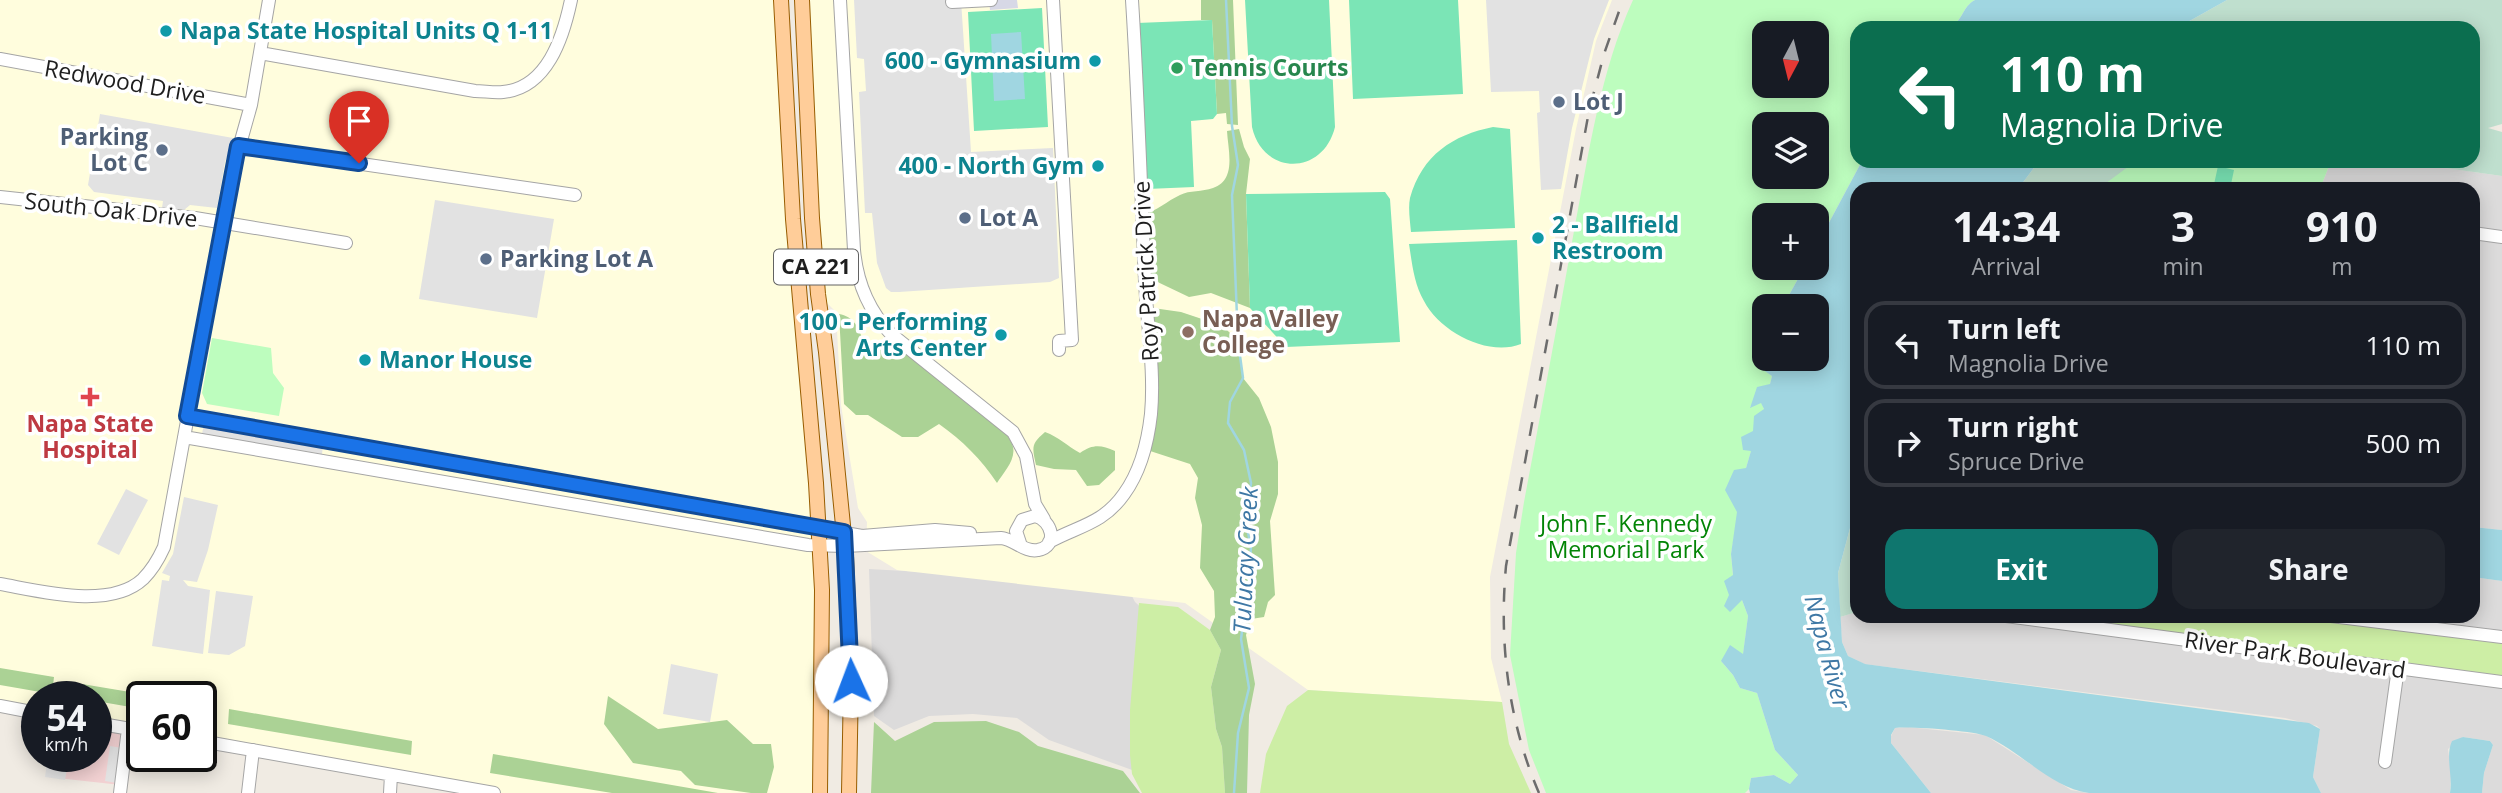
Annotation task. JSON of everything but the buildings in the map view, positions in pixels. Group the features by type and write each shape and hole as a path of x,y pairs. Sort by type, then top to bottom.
{"main road":[{"name":"CA 221","path":"781,0 792,207 815,471 822,590 820,791"},
{"name":"CA 221","path":"802,0 817,281 827,352 845,539 851,672 851,793"}],"street":[{"path":"0,584 59,595 106,595 143,580 161,554 167,535 238,146 251,105 270,0"},
{"path":"260,53 475,91 502,93 521,88 537,78 550,61 571,0"},
{"path":"187,416 818,528 845,539 1001,538 1013,540 1028,550 1043,549 1052,533 1035,504 1027,460 1013,432 891,334 877,318 865,297 855,259 840,0"},
{"path":"952,2 991,0"},
{"path":"1053,0 1072,340 1059,341 1059,349"},
{"name":"Roy Patrick Drive","path":"1049,542 1077,531 1113,507 1130,484 1144,449 1151,414 1132,0"},
{"name":"Redwood Drive","path":"0,59 251,105"},
{"path":"238,146 575,195"},
{"name":"South Oak Drive","path":"0,197 195,218 346,243"},
{"path":"2480,234 2502,237"},
{"path":"184,437 765,538 819,545 862,536 935,530 999,532 1035,516 1066,528 1091,523"},
{"path":"540,498 543,479"},
{"path":"563,503 566,483"},
{"path":"1021,546 1017,538 1020,523 1030,505 1031,486"},
{"path":"765,538 768,519"},
{"name":"River Park Boulevard","path":"2059,623 2502,682"},
{"path":"2388,623 2502,637"},
{"path":"2385,762 2398,668"},
{"path":"0,706 21,710"},
{"path":"217,744 494,793"},
{"path":"120,793 126,745"},
{"path":"247,793 253,750"},
{"path":"390,793 391,775"}],"shaded area":[{"name":"Napa State Hospital","path":"0,0 781,0 816,483 819,793 494,793 217,744 217,681 126,681 126,728 112,726 112,681 21,681 21,710 0,706"},
{"name":"Napa Valley College","path":"802,0 1612,0 1596,41 1576,129 1490,577 1491,658 1502,702 1308,690 1185,603 897,570 866,551 867,522 858,508 841,405 836,312 818,294"},
{"name":"Lot A","path":"854,0 961,0 971,152 1053,148 1059,278 1050,282 899,292 891,292 886,288 877,263 872,213 865,213 859,92 866,91 864,59 857,58"},
{"path":"989,0 1017,0 1018,8 990,10"},
{"name":"Lot J","path":"1486,0 1609,0 1594,39 1572,128 1561,189 1541,190 1537,113 1540,112 1539,91 1491,92"},
{"name":"Parking Lot C","path":"100,114 233,138 225,162 217,208 190,205 184,210 162,208 163,201 94,192 88,185"},
{"path":"2328,168 2445,168 2502,176 2502,530 2480,528 2480,182 2323,182"},
{"name":"Parking Lot A","path":"435,200 554,219 537,318 419,299"},
{"path":"204,424 323,445 322,454 202,434"},
{"path":"126,489 148,500 119,555 97,544"},
{"path":"184,497 218,505 208,550 197,582 183,580 188,586 210,590 203,654 152,646 162,580 169,581 170,576 162,573 173,554"},
{"path":"869,569 940,573 1120,573 1135,602 1147,613 1146,775 1049,740 1017,718 973,714 929,716 894,730 874,716"},
{"path":"2480,578 2502,581 2502,637 2388,623 2480,623"},
{"path":"216,591 253,596 245,646 229,655 208,653"},
{"path":"1850,614 1850,623 2059,623 2502,682 2502,793 2482,793 2484,773 2493,745 2490,741 2463,737 2448,749 2450,793 2321,793 2313,777 2320,729 2317,726 2285,718 1864,664 1848,656 1842,642 1840,617"},
{"path":"671,664 718,674 710,722 663,714"},
{"path":"112,726 126,729 121,785 48,777 49,772 112,772"},
{"path":"1895,728 1985,735 2071,790 2089,793 1931,793 1891,743"},
{"path":"112,746 122,748 117,783 105,781 106,772 112,772"},
{"path":"46,772 66,772 65,780 45,777"}],"green space":[{"path":"1201,0 1233,0 1238,125 1227,124 1226,113 1217,114 1212,20 1201,20"},
{"path":"1245,0 1329,0 1335,127 1319,155 1306,161 1293,164 1280,161 1268,155 1258,143 1252,127"},
{"path":"1349,0 1458,0 1463,94 1353,99"},
{"name":"John F. Kennedy Memorial Park","path":"1633,0 1975,0 1958,21 1850,21 1850,168 1858,168 1829,223 1829,203 1752,203 1752,280 1797,280 1790,294 1752,294 1752,371 1766,371 1772,376 1770,384 1750,407 1761,402 1764,409 1746,468 1731,554 1733,576 1748,616 1743,655 1721,661 1740,688 1757,693 1775,750 1798,775 1790,784 1774,775 1751,778 1749,789 1745,793 1546,793 1529,750 1510,655 1516,553 1604,84"},
{"path":"2227,0 2502,0 2502,124 2488,128 2502,132 2502,176 2445,168 2480,168 2480,21 2190,21"},
{"path":"1042,8 1048,127 974,131 968,12"},
{"name":"Tennis Courts","path":"1212,20 1217,114 1213,119 1191,121 1194,187 1147,189 1137,23"},
{"path":"1493,127 1510,129 1515,228 1411,232 1410,198 1422,170 1441,149 1452,142 1465,135"},
{"path":"1239,129 1250,159 1246,194 1250,308 1211,293 1189,297 1145,276 1142,215 1184,193 1221,184 1229,164 1227,131"},
{"path":"2034,168 2155,168 2142,182 2023,182"},
{"path":"2126,168 2328,168 2323,182 2108,182"},
{"path":"2218,168 2234,170 2231,182 2215,182"},
{"path":"1385,192 1390,199 1400,342 1286,347 1250,308 1246,194"},
{"path":"1517,240 1521,344 1494,347 1480,344 1453,332 1441,323 1431,312 1418,288 1409,244"},
{"path":"1146,307 1181,312 1223,326 1238,341 1243,378 1259,398 1271,427 1278,462 1278,494 1270,521 1275,595 1268,602 1264,617 1251,619 1246,635 1255,684 1249,715 1247,793 1225,793 1222,747 1216,729 1211,687 1221,650 1210,630 1215,617 1214,591 1200,568 1202,525 1195,498 1198,478 1190,464 1144,449 1147,436"},
{"path":"839,314 848,317 855,324 863,342 899,341 1007,426 1013,457 997,483 971,451 939,424 918,437 902,437 868,415 856,415 844,404"},
{"path":"212,338 271,348 273,373 284,388 279,416 207,404 202,393"},
{"path":"1045,432 1080,453 1097,446 1115,451 1115,470 1099,485 1087,486 1076,470 1036,465 1034,446"},
{"path":"1850,528 1850,614 1840,617 1838,573"},
{"path":"1139,603 1178,607 1210,630 1221,650 1211,687 1216,729 1222,747 1225,793 1142,793 1132,774 1130,710"},
{"path":"2059,623 2388,623 2502,637 2502,682"},
{"path":"0,668 54,677 54,681 21,681 21,689 0,685"},
{"path":"112,689 126,691 126,706 112,704"},
{"path":"1308,690 1502,702 1509,744 1531,793 1260,793 1266,754 1287,706"},
{"path":"608,696 658,729 727,720 753,744 771,744 774,767 767,793 695,785 681,771 633,763 604,724"},
{"path":"229,709 412,741 411,755 228,724"},
{"path":"986,721 1019,732 1038,746 1123,771 1140,793 871,793 874,722 895,741 934,722"},
{"path":"493,754 718,793 612,793 490,773"}],"water":[{"path":"1975,0 2227,0 2190,21 1958,21"},
{"path":"1021,32 1025,99 994,101 991,34"},
{"path":"1858,168 2034,168 2023,182 1851,182"},
{"name":"Napa River","path":"1850,183 1850,528 1838,573 1842,642 1848,656 1865,664 2309,723 2320,729 2313,777 2321,793 2089,793 2049,777 1986,736 1927,728 1895,728 1891,743 1931,793 1750,793 1751,778 1774,775 1790,784 1798,775 1775,750 1757,693 1740,688 1721,661 1730,645 1743,654 1748,616 1742,600 1730,612 1724,606 1729,595 1724,581 1733,575 1731,554 1737,512 1725,490 1734,470 1746,468 1751,451 1743,450 1741,437 1753,431 1754,416 1764,409 1761,403 1750,408 1757,387 1770,384 1772,376 1765,371 1829,371 1829,294 1790,294 1797,280 1829,280 1829,223"},
{"path":"2480,528 2502,530 2502,581 2480,578"},
{"path":"2463,737 2490,741 2493,745 2484,773 2482,793 2450,793 2450,747 2452,741"}],"waterway":[{"name":"Tulucay Creek","path":"1226,0 1232,126 1238,165 1232,195 1238,341 1243,378 1230,402 1228,423 1244,450 1251,483 1246,524 1251,546 1249,581 1241,639 1249,688 1238,733 1234,793"}],"railway":[{"path":"1539,793 1520,738 1508,681 1504,624 1506,566 1589,111 1604,54 1623,0"}],"place":[{"name":"Napa State Hospital Units Q 1-11","path":"166,31"},
{"name":"600 - Gymnasium","path":"1095,61"},
{"name":"Tennis Courts","path":"1177,68"},
{"name":"Lot J","path":"1559,102"},
{"name":"Parking Lot C","path":"162,150"},
{"name":"400 - North Gym","path":"1098,166"},
{"name":"Lot A","path":"965,218"},
{"name":"2 - Ballfield Restroom","path":"1538,238"},
{"name":"Parking Lot A","path":"486,259"},
{"name":"Napa Valley College","path":"1188,332"},
{"name":"100 - Performing Arts Center","path":"1001,335"},
{"name":"Manor House","path":"365,360"},
{"name":"Napa State Hospital","path":"90,397"}],"route":[{"path":"359,163 238,146 187,416 844,532 851,681"}]}
